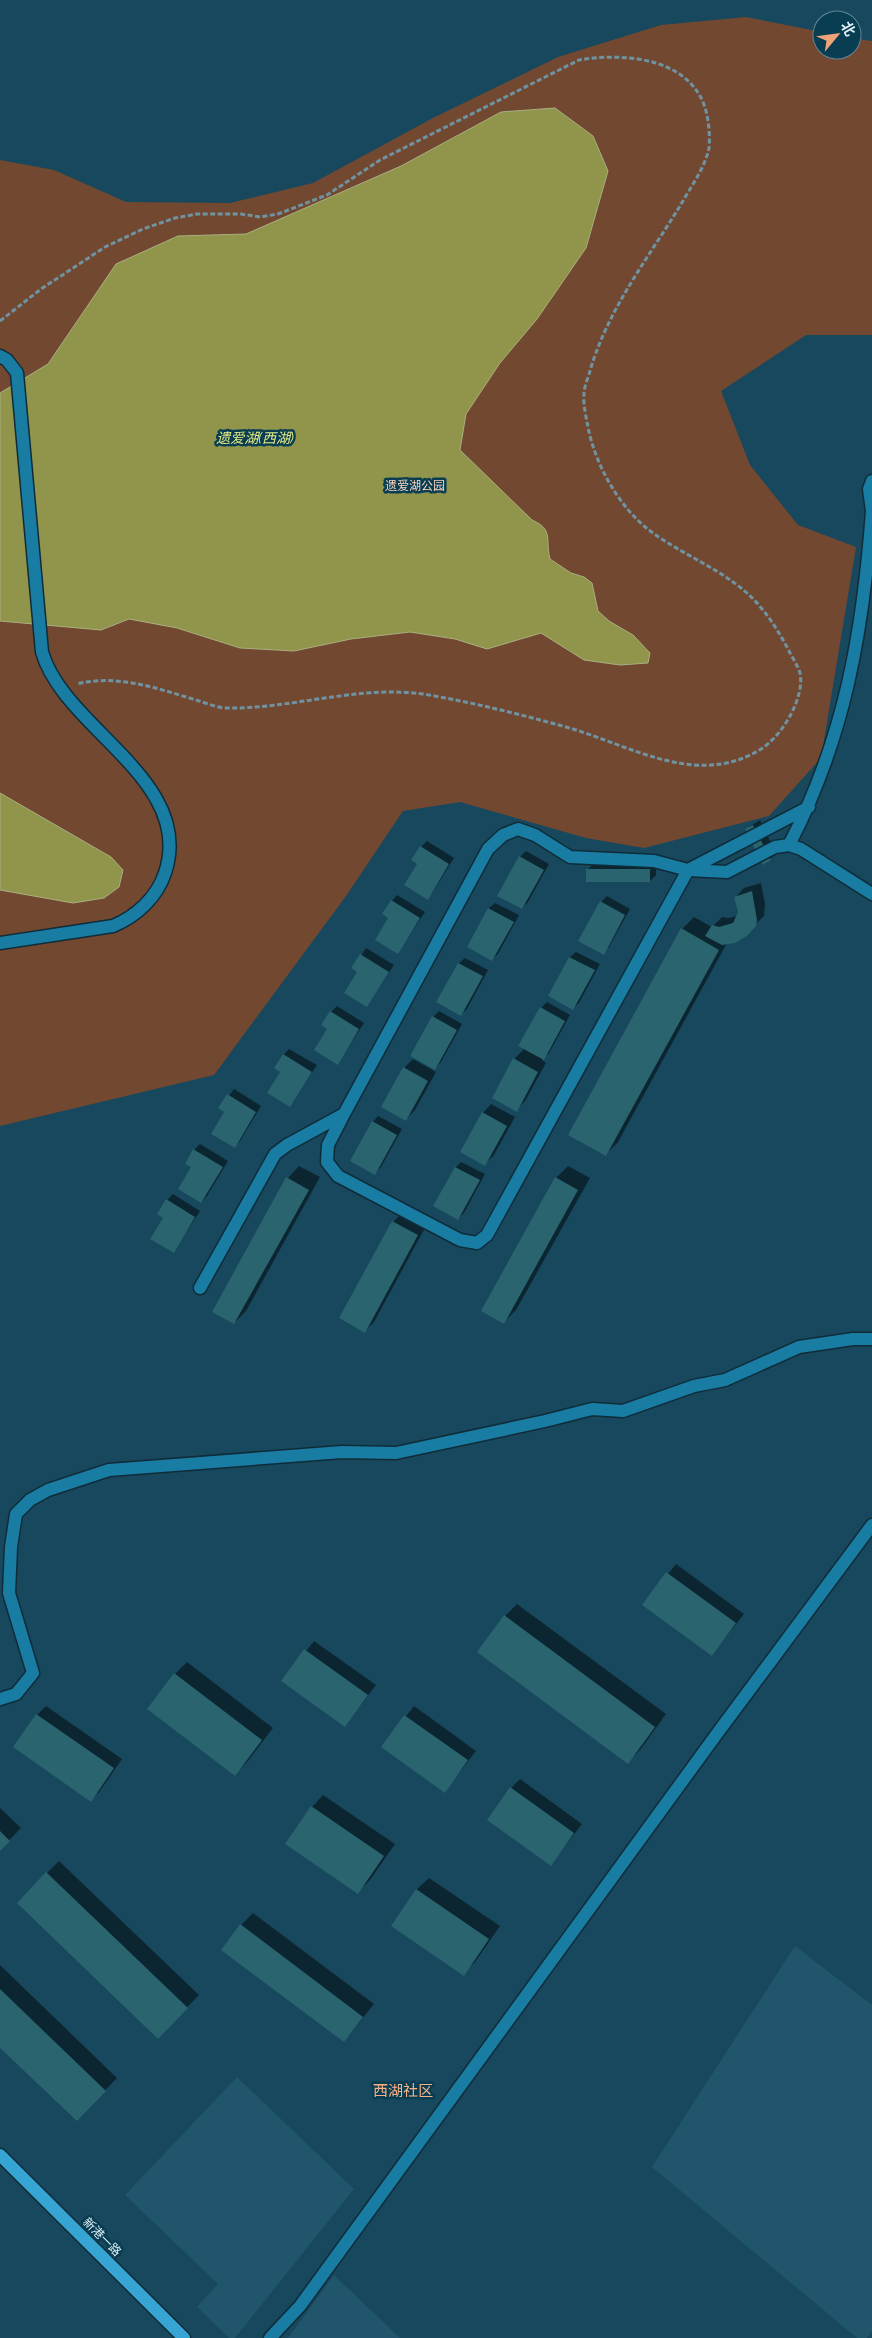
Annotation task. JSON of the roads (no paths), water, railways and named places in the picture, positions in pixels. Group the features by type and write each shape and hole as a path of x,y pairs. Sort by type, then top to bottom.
{"main road":[{"name":"新港一路","path":"0,2155 184,2338"}],"street":[{"path":"0,356 7,360 18,374 42,652 47,667 61,688 149,787 162,809 169,851 167,865 157,891 127,920 113,926 0,943"},
{"path":"789,845 809,807 835,737 854,663 868,565 872,511 870,489 872,481"},
{"path":"809,807 688,870 487,1235 476,1243 460,1240 338,1176 327,1162 328,1145 344,1114 488,849 503,835 518,829 536,835 570,857 654,861 688,870 727,872 774,847 789,845 801,849 872,894"},
{"path":"200,1288 275,1154 287,1145 344,1114"},
{"path":"0,1699 16,1694 33,1673 10,1593 11,1547 16,1514 30,1500 48,1490 108,1470 342,1452 396,1453 545,1421 592,1408 622,1412 694,1386 725,1380 799,1347 853,1339 872,1339"},
{"path":"270,2338 300,2306 716,1735 872,1525"}],"water":[{"name":"遗爱湖(西湖)","path":"555,108 593,136 608,171 586,248 537,319 500,363 466,414 460,450 532,520 543,527 547,535 550,559 571,573 584,577 592,583 598,611 609,621 633,635 650,653 648,663 620,665 584,660 541,633 487,649 455,639 410,632 351,639 294,651 240,648 177,628 129,619 101,630 0,621 0,393 48,364 116,264 178,236 246,234 401,166 501,112"},
{"path":"0,793 111,857 123,870 119,887 104,898 73,903 0,890"}],"district":[{"name":"西湖社区","path":"403,2091"}],"park label":[{"name":"遗爱湖公园","path":"415,486"}]}
